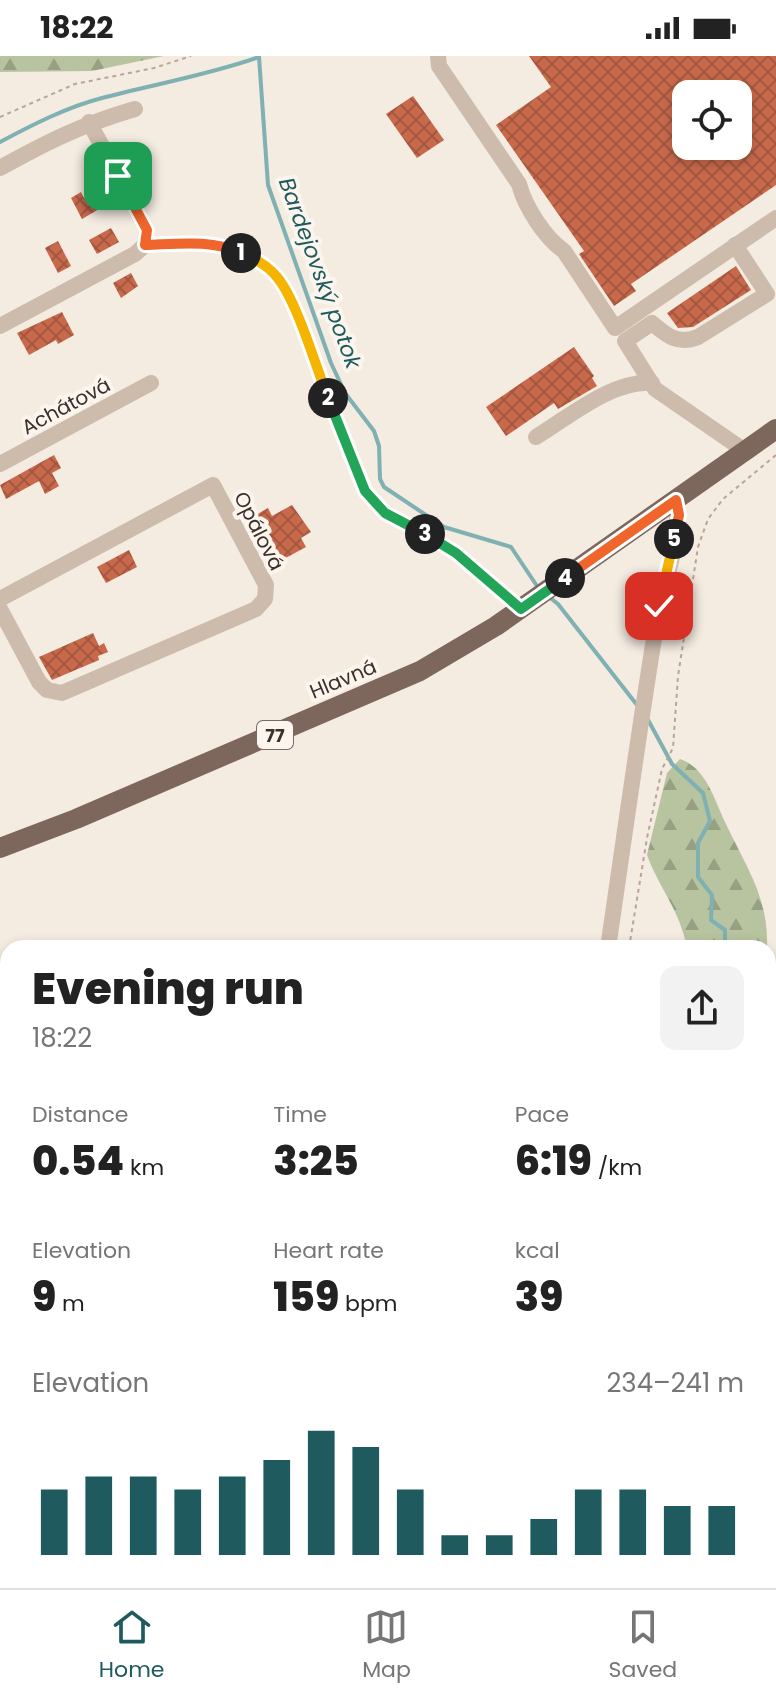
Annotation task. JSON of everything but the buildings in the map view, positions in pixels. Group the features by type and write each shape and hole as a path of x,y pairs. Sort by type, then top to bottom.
{"main road":[{"name":"77","path":"676,500 776,429"},
{"name":"Hlavná","path":"0,848 76,819 396,683 464,646 676,500"}],"street":[{"path":"438,56 439,66 519,184 522,197 555,245 564,251 655,389 745,451"},
{"path":"0,168 89,122 135,109"},
{"path":"0,326 135,254 145,245 147,230 89,122"},
{"path":"620,334 735,245 776,218"},
{"path":"620,334 652,323 671,339 687,341 767,294 735,245"},
{"name":"Achátová","path":"0,464 151,383"},
{"path":"536,437 612,390 626,384 652,383"},
{"name":"Opálová","path":"0,599 213,485 266,585 265,599 256,609 62,693 47,690 39,682 0,609"},
{"path":"609,940 643,701 663,584 678,524 676,500"}],"path":[{"path":"0,117 75,84 154,68 191,56"},
{"path":"145,245 205,243 229,247 257,260 278,277 293,307 365,491 385,513 536,598"},
{"path":"630,940 647,838 665,764 672,753 678,676 698,547 708,519 723,499 776,455"}],"green space":[{"path":"0,56 164,56 92,71 0,72"},
{"path":"680,759 689,763 704,778 760,898 767,940 685,940 647,855 667,773"}],"waterway":[{"name":"Bardejovský potok","path":"259,57 268,185 331,363 345,393 374,431 379,446 380,479 384,487 444,527 511,547 539,589"},
{"path":"0,142 89,102 259,57"},
{"name":"Bardejovský potok","path":"549,597 558,604 637,705"},
{"name":"Bardejovský potok","path":"647,718 672,764 703,793 710,821 698,843 698,877 712,895 711,920 725,930 725,940"}],"route":[{"path":"118,176 147,230 145,245 205,243 229,247 257,260 278,277 293,307 356,472 365,491 385,513 456,553 521,609 676,500 678,524 659,606"}]}
